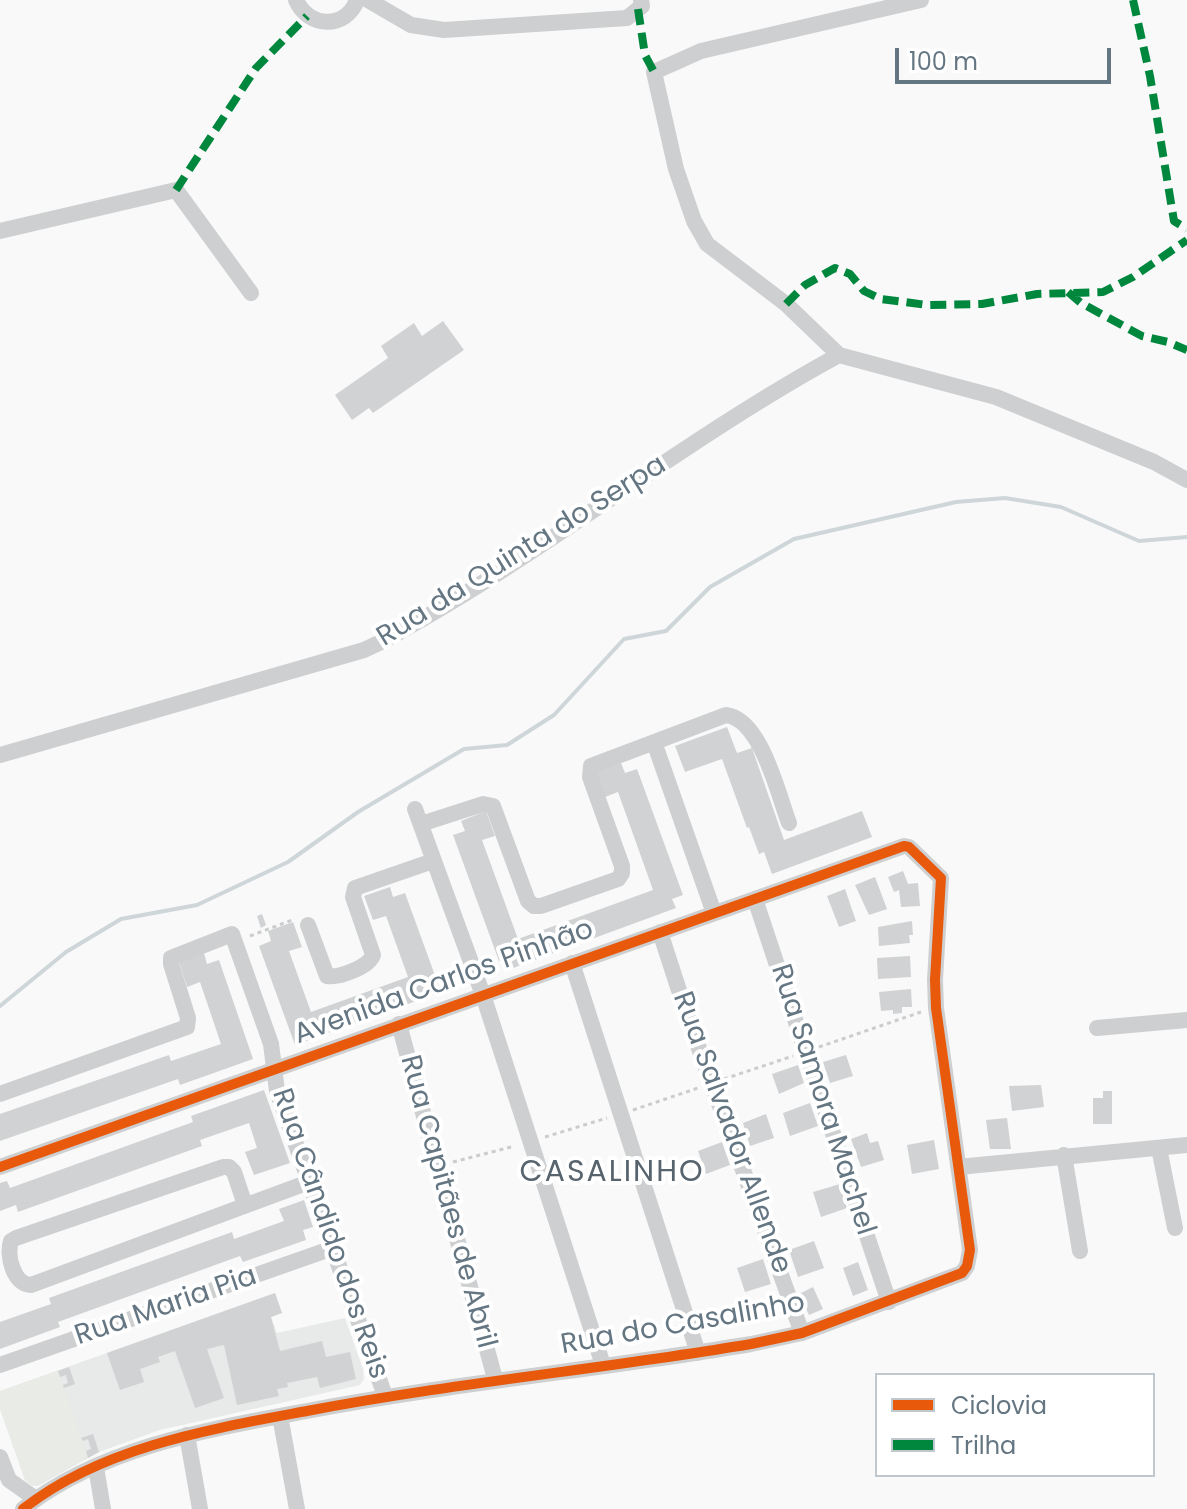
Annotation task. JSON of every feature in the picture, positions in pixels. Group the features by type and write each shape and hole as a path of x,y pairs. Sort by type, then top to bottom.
{"street":[{"path":"296,0 307,16 328,23 339,21 349,14 357,0"},
{"path":"368,0 411,25 444,30 627,18 642,6 641,0"},
{"path":"921,0 701,51 654,72 676,169 694,221 707,244 786,304 839,355 996,397 1154,462 1187,480"},
{"path":"0,231 176,190 251,293"},
{"name":"Rua da Quinta do Serpa","path":"0,755 364,650 393,636 521,558 778,388 839,355"},
{"path":"603,1365 483,995 418,817 490,804 496,809 531,904 541,906 618,879 622,873 590,777 591,766 726,715 738,718 761,747 789,823"},
{"path":"654,742 714,913"},
{"name":"Avenida Carlos Pinhão","path":"0,1167 904,846"},
{"name":"Rua do Casalinho","path":"29,1504 120,1455 187,1435 385,1396 698,1353 802,1333 956,1277 967,1266 970,1250 936,1008 941,881 939,875 909,847 904,846"},
{"path":"308,925 327,976 334,977 369,963 373,955 353,897 355,888 433,861"},
{"name":"Rua Samora Machel","path":"755,899 889,1302"},
{"name":"Rua Salvador Allende","path":"660,932 802,1333"},
{"path":"0,1094 187,1027 188,1018 171,958 233,938"},
{"name":"Rua Cândido dos Reis","path":"233,938 271,1044 277,1091 385,1396"},
{"path":"572,963 698,1353"},
{"path":"1097,1028 1187,1020"},
{"name":"Rua Capitães de Abril","path":"399,1024 495,1379"},
{"path":"958,1167 1187,1145"},
{"path":"1159,1148 1175,1228"},
{"path":"1064,1155 1080,1251"},
{"path":"245,1205 234,1172 229,1167 223,1167 13,1239 9,1251 17,1280 21,1284 31,1285 309,1182"},
{"name":"Rua Maria Pia","path":"0,1365 333,1248"},
{"path":"280,1416 297,1509"},
{"path":"187,1435 200,1509"},
{"path":"1,1461 9,1480 29,1504"},
{"path":"96,1467 103,1509"}],"path":[{"path":"233,938 295,919 298,922 306,919 308,925"},
{"path":"437,1166 621,1114 936,1008"}],"shaded area":[{"path":"275,1293 282,1313 271,1317 277,1333 345,1318 363,1369 364,1379 360,1385 160,1430 99,1452 38,1486 25,1480 0,1409 0,1391"},
{"path":"58,1371 88,1458 33,1486 25,1480 0,1409 0,1391"}],"building":[{"path":"443,321 464,350 373,413 369,408 352,420 335,395 388,358 381,346 414,323 422,336"},
{"path":"727,727 737,753 752,748 784,840 862,811 872,837 772,874 764,852 759,854 747,828 722,759 685,772 675,746"},
{"path":"621,763 625,773 637,769 683,895 672,899 676,908 513,968 509,957 499,961 453,835 465,831 461,821 486,811 495,836 482,840 518,939 653,890 618,792 605,797 596,772"},
{"path":"903,871 908,884 918,883 920,906 901,907 899,890 894,892 888,877"},
{"path":"875,877 887,909 869,915 855,885"},
{"path":"390,887 393,897 405,893 441,992 295,1045 259,946 271,941 268,931 293,922 302,947 289,951 311,1012 408,977 386,916 373,920 364,896"},
{"path":"845,889 856,921 839,927 827,896"},
{"path":"262,914 266,925 261,928 257,916"},
{"path":"912,921 910,943 879,946 878,927"},
{"path":"204,953 207,964 219,960 253,1059 180,1085 178,1079 0,1141 0,1114 169,1055 171,1061 221,1044 200,982 187,987 179,962"},
{"path":"910,956 911,977 878,979 877,958"},
{"path":"911,989 912,1007 902,1007 902,1013 881,1011 879,992"},
{"path":"846,1055 853,1076 830,1083 823,1062"},
{"path":"798,1065 804,1083 779,1094 772,1074"},
{"path":"1041,1085 1044,1107 1012,1111 1009,1086"},
{"path":"264,1090 290,1163 254,1175 245,1152 257,1148 249,1123 200,1140 202,1146 18,1212 16,1205 0,1211 0,1183 7,1181 10,1188 193,1122 191,1116"},
{"path":"1103,1091 1112,1091 1112,1124 1093,1124 1093,1098 1103,1098"},
{"path":"810,1103 818,1126 790,1136 783,1113"},
{"path":"766,1114 774,1138 750,1146 743,1123"},
{"path":"1007,1118 1011,1149 990,1149 986,1120"},
{"path":"867,1133 870,1143 878,1141 884,1160 861,1167 851,1139"},
{"path":"934,1140 939,1169 912,1174 907,1145"},
{"path":"722,1142 730,1165 706,1174 698,1151"},
{"path":"840,1184 847,1208 821,1217 813,1192"},
{"path":"304,1200 313,1227 303,1230 306,1240 243,1262 240,1256 58,1322 60,1327 0,1349 0,1322 51,1304 49,1298 232,1232 234,1239 284,1221 279,1209"},
{"path":"814,1241 824,1268 798,1277 789,1250"},
{"path":"763,1259 771,1284 745,1292 737,1268"},
{"path":"858,1262 868,1290 853,1296 843,1268"},
{"path":"813,1287 823,1309 809,1315 799,1294"},
{"path":"275,1293 282,1313 271,1317 280,1351 322,1341 326,1357 350,1352 356,1379 320,1388 317,1377 287,1383 288,1387 277,1389 279,1396 237,1405 224,1345 207,1349 224,1398 195,1408 175,1351 158,1357 160,1362 140,1369 144,1382 120,1390 107,1353"},
{"path":"69,1367 75,1384 64,1388 63,1385 68,1383 66,1375 60,1377 58,1371"},
{"path":"93,1434 99,1452 88,1458 86,1451 91,1449 88,1439 83,1441 81,1438"}],"waterway":[{"path":"0,1006 66,952 121,919 197,905 288,862 358,812 464,749 507,745 554,715 624,639 666,631 710,587 794,539 956,502 1005,498 1061,507 1139,541 1187,537"}],"marked path":[{"path":"1133,0 1150,76 1174,221 1187,229"},
{"path":"638,9 645,55 654,72"},
{"path":"176,190 256,68 307,16"},
{"path":"786,304 805,285 835,268 850,274 864,291 881,299 927,305 982,304 1037,294 1103,292 1133,277 1187,240"},
{"path":"1068,292 1081,303 1142,336 1187,350"}],"cycle path":[{"path":"0,1167 904,846 909,847 941,878 936,1008 970,1250 967,1266 962,1273 802,1333 751,1344 362,1401 196,1434 122,1455 87,1470 23,1509"}],"district":[{"name":"CASALINHO","path":"612,1173"}]}
